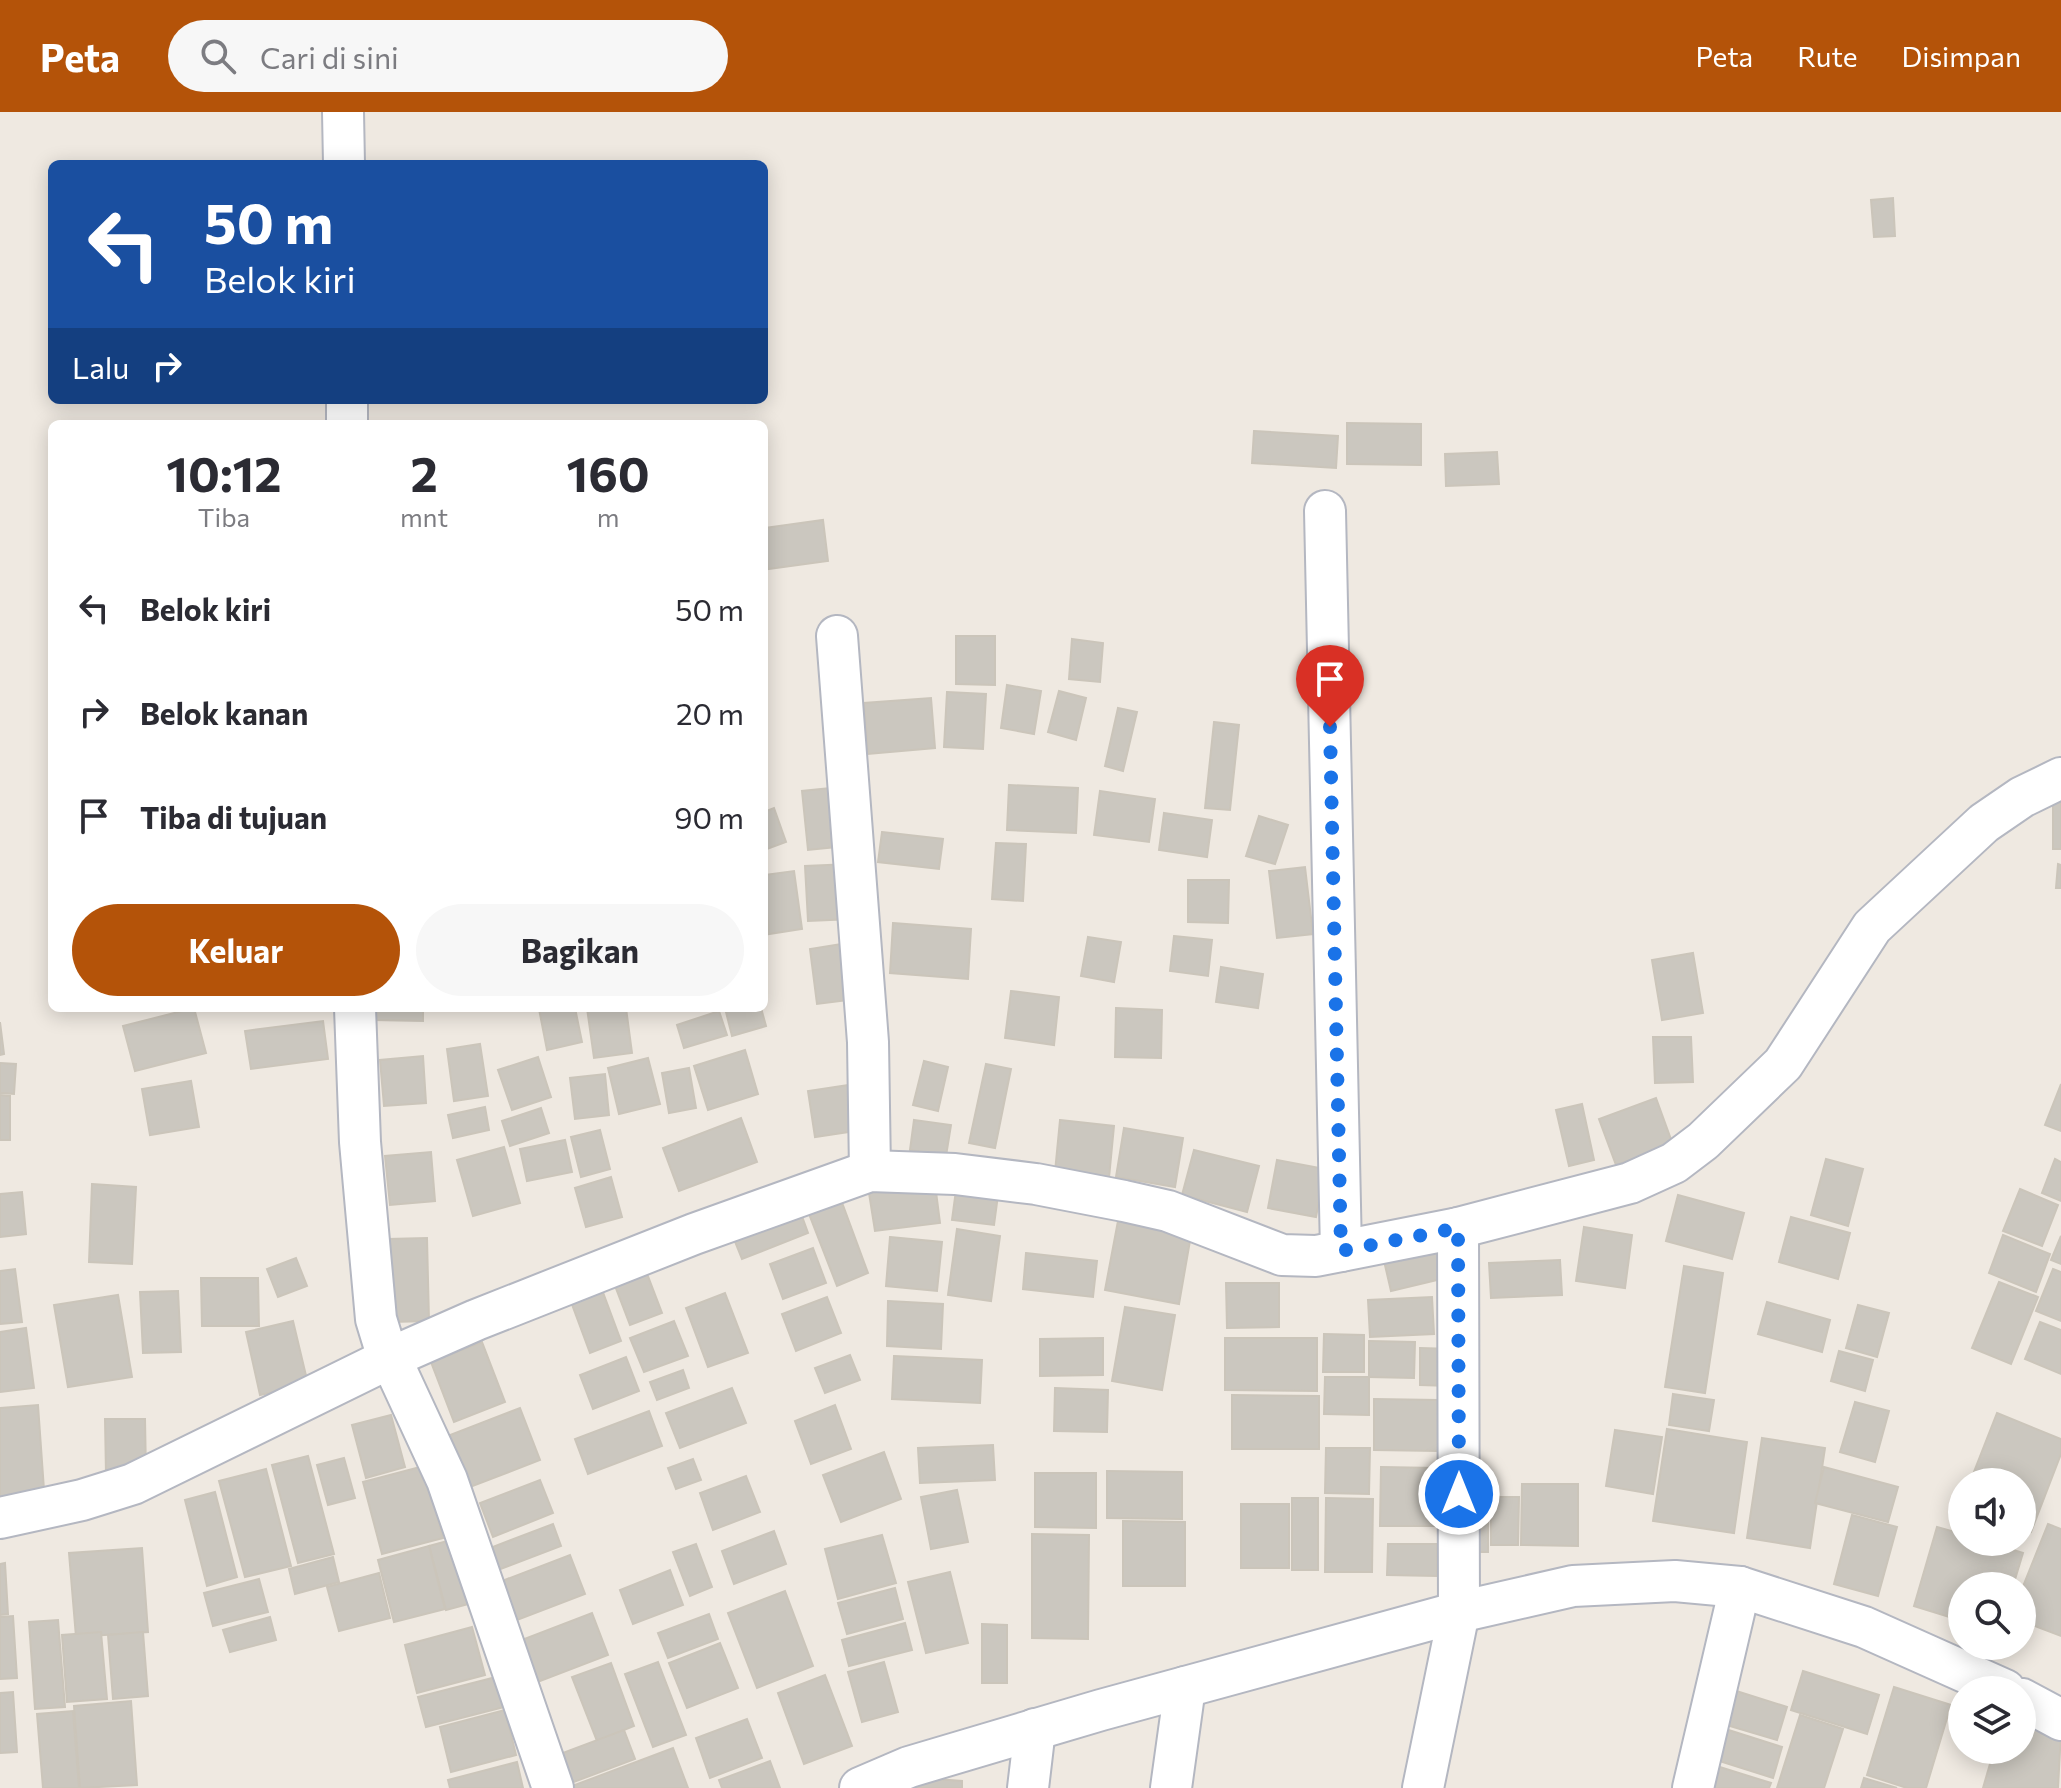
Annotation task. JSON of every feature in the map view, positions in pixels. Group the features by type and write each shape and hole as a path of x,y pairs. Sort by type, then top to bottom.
{"street":[{"path":"343,112 344,160"},
{"path":"1325,511 1341,1251"},
{"path":"837,636 868,1042 870,1171"},
{"path":"0,1518 82,1500 133,1484 392,1357 633,1257 870,1171 955,1174 1036,1184 1168,1211 1282,1255 1316,1256 1458,1228 1630,1183 1674,1163 1703,1141 1783,1064 1872,927 1984,823 2022,797 2061,778"},
{"path":"355,1012 371,1287 380,1331 447,1480 553,1788"},
{"path":"1423,1788 1459,1612 1458,1228"},
{"path":"860,1788 909,1767 1035,1729 1459,1612 1573,1586 1675,1581 1740,1587 1864,1627 1974,1676"},
{"path":"1693,1788 1740,1587"},
{"path":"1171,1788 1185,1687"},
{"path":"2036,1707 2061,1720"},
{"path":"1028,1788 1035,1729"}],"building":[{"path":"1893,198 1895,236 1874,237 1871,200"},
{"path":"1347,423 1421,424 1421,465 1347,464"},
{"path":"1254,431 1338,436 1336,468 1252,463"},
{"path":"1497,452 1499,484 1446,486 1445,454"},
{"path":"823,520 828,561 768,569 768,527"},
{"path":"956,636 995,636 995,685 956,684"},
{"path":"1072,639 1103,643 1100,682 1069,679"},
{"path":"1007,685 1041,691 1034,734 1001,728"},
{"path":"1059,691 1086,698 1076,740 1048,732"},
{"path":"947,692 986,694 983,749 944,747"},
{"path":"931,698 935,748 868,754 864,703"},
{"path":"1118,708 1137,712 1123,771 1105,766"},
{"path":"1214,722 1239,725 1230,810 1205,808"},
{"path":"1009,785 1078,788 1076,833 1007,830"},
{"path":"840,787 846,846 808,850 802,791"},
{"path":"1100,791 1155,799 1149,842 1094,835"},
{"path":"2053,794 2061,794 2061,849 2053,849"},
{"path":"774,808 786,842 768,849 768,810"},
{"path":"1164,813 1212,820 1207,857 1159,850"},
{"path":"1259,816 1288,825 1275,864 1246,856"},
{"path":"882,832 943,839 939,869 878,862"},
{"path":"996,843 1026,844 1023,901 992,899"},
{"path":"850,864 853,919 808,921 805,866"},
{"path":"2058,864 2061,865 2061,888 2056,888"},
{"path":"1305,867 1313,934 1277,938 1269,871"},
{"path":"794,871 802,929 769,934 768,874"},
{"path":"1188,880 1229,880 1228,923 1188,922"},
{"path":"893,923 971,929 968,979 890,973"},
{"path":"1174,936 1212,940 1208,976 1170,971"},
{"path":"1088,937 1121,942 1114,982 1081,976"},
{"path":"842,944 849,1000 817,1004 810,949"},
{"path":"1693,953 1703,1013 1662,1020 1652,960"},
{"path":"1221,967 1263,974 1258,1008 1216,1002"},
{"path":"1011,991 1059,997 1054,1045 1005,1038"},
{"path":"1116,1008 1162,1010 1161,1058 1115,1057"},
{"path":"178,1012 195,1012 206,1053 135,1071 123,1026"},
{"path":"373,1012 423,1012 423,1021 373,1020"},
{"path":"540,1012 576,1012 582,1042 547,1050"},
{"path":"588,1012 627,1012 632,1053 594,1058"},
{"path":"719,1012 727,1035 684,1048 677,1025"},
{"path":"726,1012 762,1012 766,1026 732,1036"},
{"path":"323,1021 328,1059 251,1069 245,1031"},
{"path":"0,1022 4,1054 0,1055"},
{"path":"1653,1037 1691,1037 1693,1082 1655,1083"},
{"path":"480,1044 488,1096 454,1101 447,1049"},
{"path":"745,1050 758,1094 708,1110 694,1066"},
{"path":"423,1056 426,1103 384,1106 380,1060"},
{"path":"538,1057 551,1097 512,1110 498,1070"},
{"path":"648,1058 660,1104 619,1114 608,1068"},
{"path":"924,1061 948,1067 938,1111 913,1105"},
{"path":"0,1063 16,1064 14,1094 0,1093"},
{"path":"986,1064 1011,1069 995,1148 969,1143"},
{"path":"689,1068 696,1108 669,1113 662,1073"},
{"path":"605,1074 609,1115 575,1119 570,1078"},
{"path":"191,1081 199,1127 150,1135 142,1089"},
{"path":"2061,1084 2061,1131 2045,1125"},
{"path":"849,1085 856,1131 815,1137 808,1091"},
{"path":"0,1095 10,1096 10,1140 0,1140"},
{"path":"1656,1098 1673,1145 1616,1165 1599,1119"},
{"path":"1582,1104 1594,1160 1569,1166 1556,1110"},
{"path":"485,1107 489,1130 453,1138 448,1115"},
{"path":"541,1108 549,1133 510,1146 502,1121"},
{"path":"741,1118 757,1162 679,1191 663,1148"},
{"path":"914,1120 951,1125 946,1156 910,1150"},
{"path":"1060,1120 1114,1126 1109,1178 1055,1172"},
{"path":"1124,1128 1183,1138 1175,1187 1116,1177"},
{"path":"600,1130 610,1169 581,1177 571,1137"},
{"path":"565,1140 572,1172 527,1181 520,1149"},
{"path":"504,1147 520,1203 473,1216 457,1160"},
{"path":"1194,1150 1259,1166 1247,1212 1182,1195"},
{"path":"431,1152 435,1201 390,1205 385,1156"},
{"path":"1826,1159 1863,1169 1848,1226 1811,1215"},
{"path":"2055,1159 2061,1162 2061,1201 2042,1193"},
{"path":"1277,1160 1325,1169 1316,1217 1268,1208"},
{"path":"611,1177 622,1217 586,1227 575,1188"},
{"path":"92,1184 136,1187 132,1264 89,1262"},
{"path":"935,1184 940,1223 875,1231 869,1193"},
{"path":"837,1189 868,1273 837,1286 804,1201"},
{"path":"2020,1189 2058,1205 2042,1246 2003,1231"},
{"path":"956,1190 998,1195 994,1225 952,1220"},
{"path":"22,1192 26,1234 0,1237 0,1194"},
{"path":"1678,1195 1744,1213 1732,1259 1666,1241"},
{"path":"799,1208 808,1233 742,1259 732,1234"},
{"path":"1791,1217 1850,1233 1838,1279 1779,1262"},
{"path":"1118,1221 1191,1235 1179,1304 1105,1290"},
{"path":"1584,1227 1632,1235 1625,1288 1576,1281"},
{"path":"957,1229 1000,1236 991,1301 948,1295"},
{"path":"1448,1233 1458,1275 1391,1291 1381,1248"},
{"path":"2003,1235 2050,1254 2036,1292 1989,1273"},
{"path":"2061,1236 2061,1264 2051,1260"},
{"path":"890,1237 942,1242 937,1291 886,1286"},
{"path":"427,1238 429,1321 391,1322 388,1239"},
{"path":"813,1248 826,1283 783,1299 770,1264"},
{"path":"1026,1253 1097,1261 1093,1297 1023,1289"},
{"path":"296,1258 307,1286 278,1297 267,1269"},
{"path":"641,1258 662,1313 630,1325 609,1270"},
{"path":"1560,1260 1562,1295 1491,1298 1489,1263"},
{"path":"1684,1266 1723,1273 1705,1393 1665,1387"},
{"path":"15,1269 22,1322 0,1324 0,1271"},
{"path":"2053,1269 2061,1272 2061,1321 2036,1311"},
{"path":"201,1278 258,1278 259,1326 202,1326"},
{"path":"1999,1282 2038,1297 2011,1364 1972,1348"},
{"path":"1226,1283 1279,1283 1279,1327 1227,1328"},
{"path":"601,1287 621,1341 590,1353 570,1299"},
{"path":"178,1291 181,1352 143,1353 140,1292"},
{"path":"725,1293 748,1353 708,1367 686,1308"},
{"path":"118,1295 132,1377 68,1387 54,1305"},
{"path":"827,1297 841,1333 796,1351 782,1314"},
{"path":"1432,1297 1434,1334 1370,1337 1368,1300"},
{"path":"888,1301 943,1304 941,1349 887,1346"},
{"path":"1767,1302 1830,1320 1822,1352 1758,1334"},
{"path":"1858,1305 1889,1313 1877,1357 1846,1348"},
{"path":"1125,1307 1175,1315 1162,1390 1112,1381"},
{"path":"293,1321 308,1384 260,1395 246,1332"},
{"path":"674,1321 688,1356 644,1372 630,1338"},
{"path":"2040,1322 2061,1330 2061,1374 2025,1359"},
{"path":"26,1328 34,1388 0,1392 0,1332"},
{"path":"1324,1334 1364,1335 1364,1372 1323,1372"},
{"path":"1103,1338 1103,1375 1040,1376 1040,1339"},
{"path":"1225,1338 1317,1338 1317,1391 1225,1390"},
{"path":"1369,1341 1415,1342 1414,1378 1369,1377"},
{"path":"482,1342 505,1402 454,1422 431,1362"},
{"path":"1420,1348 1451,1349 1451,1386 1420,1385"},
{"path":"1839,1351 1873,1360 1865,1391 1831,1381"},
{"path":"850,1355 860,1380 825,1393 815,1368"},
{"path":"894,1356 982,1360 980,1403 892,1399"},
{"path":"626,1357 639,1391 593,1409 580,1375"},
{"path":"683,1370 689,1388 657,1400 650,1382"},
{"path":"1325,1377 1369,1377 1369,1415 1324,1414"},
{"path":"732,1388 746,1423 680,1448 666,1413"},
{"path":"1055,1388 1108,1390 1107,1432 1054,1431"},
{"path":"1673,1394 1714,1400 1709,1431 1669,1425"},
{"path":"1232,1395 1319,1396 1319,1449 1232,1449"},
{"path":"1374,1399 1438,1400 1438,1451 1374,1450"},
{"path":"1855,1402 1889,1411 1875,1462 1840,1452"},
{"path":"38,1405 45,1504 0,1508 0,1408"},
{"path":"835,1405 851,1449 811,1464 795,1421"},
{"path":"520,1408 540,1460 470,1487 450,1435"},
{"path":"649,1411 662,1446 588,1474 575,1439"},
{"path":"1997,1413 2061,1439 2061,1454 2036,1519 2036,1468 1975,1468"},
{"path":"391,1415 405,1467 366,1478 352,1425"},
{"path":"105,1419 145,1419 146,1473 106,1474"},
{"path":"1667,1429 1747,1442 1734,1533 1653,1521"},
{"path":"1615,1430 1662,1437 1653,1494 1606,1486"},
{"path":"1762,1438 1825,1448 1810,1548 1747,1538"},
{"path":"993,1445 995,1480 920,1483 918,1448"},
{"path":"1326,1448 1370,1448 1369,1494 1325,1493"},
{"path":"884,1452 901,1499 841,1522 823,1475"},
{"path":"308,1456 334,1554 298,1563 272,1465"},
{"path":"344,1458 355,1498 328,1505 317,1465"},
{"path":"693,1459 701,1480 676,1489 668,1468"},
{"path":"424,1466 443,1538 382,1554 363,1482"},
{"path":"1381,1467 1437,1468 1437,1526 1380,1526"},
{"path":"1824,1467 1898,1487 1888,1522 1815,1503"},
{"path":"266,1469 291,1566 245,1577 219,1481"},
{"path":"1107,1471 1182,1472 1182,1519 1107,1518"},
{"path":"1035,1473 1096,1473 1096,1528 1035,1527"},
{"path":"746,1476 760,1512 713,1530 700,1493"},
{"path":"540,1480 553,1513 493,1537 480,1503"},
{"path":"1522,1484 1578,1484 1578,1546 1521,1545"},
{"path":"957,1490 968,1542 931,1549 921,1497"},
{"path":"215,1492 237,1577 207,1586 185,1500"},
{"path":"1491,1497 1519,1497 1518,1545 1491,1545"},
{"path":"1292,1498 1318,1498 1318,1570 1292,1570"},
{"path":"1326,1498 1373,1499 1372,1572 1325,1572"},
{"path":"1465,1498 1488,1498 1488,1552 1465,1552"},
{"path":"1241,1504 1289,1504 1289,1568 1241,1568"},
{"path":"1852,1515 1897,1527 1878,1596 1834,1584"},
{"path":"1123,1521 1185,1522 1185,1586 1123,1586"},
{"path":"553,1524 561,1546 498,1570 490,1548"},
{"path":"2048,1524 2061,1529 2061,1636 2036,1626 2036,1572 2029,1572"},
{"path":"1937,1527 1948,1530 1948,1556 2022,1556 2017,1572 1948,1572 1948,1617 1914,1606"},
{"path":"774,1531 786,1564 734,1584 722,1551"},
{"path":"1032,1534 1089,1535 1088,1639 1032,1638"},
{"path":"882,1535 896,1583 838,1599 825,1549"},
{"path":"466,1536 483,1600 446,1610 429,1546"},
{"path":"696,1544 712,1587 690,1596 673,1552"},
{"path":"1388,1544 1437,1544 1437,1576 1387,1575"},
{"path":"429,1546 445,1609 394,1622 378,1560"},
{"path":"142,1548 148,1632 76,1637 69,1553"},
{"path":"570,1555 585,1594 517,1620 502,1581"},
{"path":"333,1557 339,1582 295,1594 289,1569"},
{"path":"5,1563 8,1614 0,1615 0,1564"},
{"path":"670,1570 683,1605 633,1624 620,1590"},
{"path":"950,1572 968,1643 926,1653 908,1582"},
{"path":"379,1573 390,1618 339,1631 327,1587"},
{"path":"259,1579 268,1612 213,1626 204,1593"},
{"path":"895,1588 903,1619 847,1634 838,1603"},
{"path":"785,1591 813,1666 757,1688 728,1613"},
{"path":"592,1613 608,1655 535,1683 519,1641"},
{"path":"709,1614 718,1639 668,1658 658,1633"},
{"path":"13,1616 17,1678 0,1679 0,1617"},
{"path":"270,1617 276,1640 230,1652 223,1630"},
{"path":"58,1620 65,1707 35,1709 29,1622"},
{"path":"905,1623 912,1650 849,1666 842,1640"},
{"path":"982,1624 1007,1625 1007,1683 982,1683"},
{"path":"472,1627 485,1675 417,1693 405,1645"},
{"path":"101,1632 107,1699 67,1702 62,1635"},
{"path":"143,1632 148,1696 113,1699 108,1635"},
{"path":"720,1643 738,1688 687,1708 669,1663"},
{"path":"658,1662 686,1735 653,1747 625,1674"},
{"path":"884,1662 898,1712 862,1722 848,1672"},
{"path":"611,1663 634,1726 597,1741 572,1677"},
{"path":"1803,1671 1879,1695 1867,1734 1791,1710"},
{"path":"825,1675 852,1746 804,1764 778,1693"},
{"path":"500,1676 508,1706 426,1727 418,1697"},
{"path":"1894,1687 1948,1704 1948,1715 1926,1788 1907,1788 1867,1775"},
{"path":"1730,1689 1787,1707 1777,1740 1720,1723"},
{"path":"13,1692 17,1752 0,1753 0,1693"},
{"path":"131,1701 137,1785 80,1788 74,1706"},
{"path":"505,1710 516,1755 451,1772 440,1727"},
{"path":"73,1711 79,1788 43,1788 37,1714"},
{"path":"1800,1715 1843,1729 1824,1788 1777,1788"},
{"path":"747,1719 762,1758 710,1778 696,1738"},
{"path":"2036,1724 2061,1732 2058,1788 1983,1788 1990,1764 2036,1764"},
{"path":"1716,1726 1782,1747 1773,1778 1707,1757"},
{"path":"624,1730 635,1759 563,1786 552,1757"},
{"path":"673,1748 688,1788 567,1788"},
{"path":"770,1761 780,1788 722,1788 719,1780"},
{"path":"517,1762 523,1788 450,1788 448,1780"},
{"path":"1707,1763 1771,1783 1769,1788 1700,1788"},
{"path":"910,1777 962,1781 962,1788 909,1788"},
{"path":"1864,1778 1897,1788 1861,1788"}],"route":[{"path":"1330,727 1341,1251 1458,1228 1459,1494"}]}
